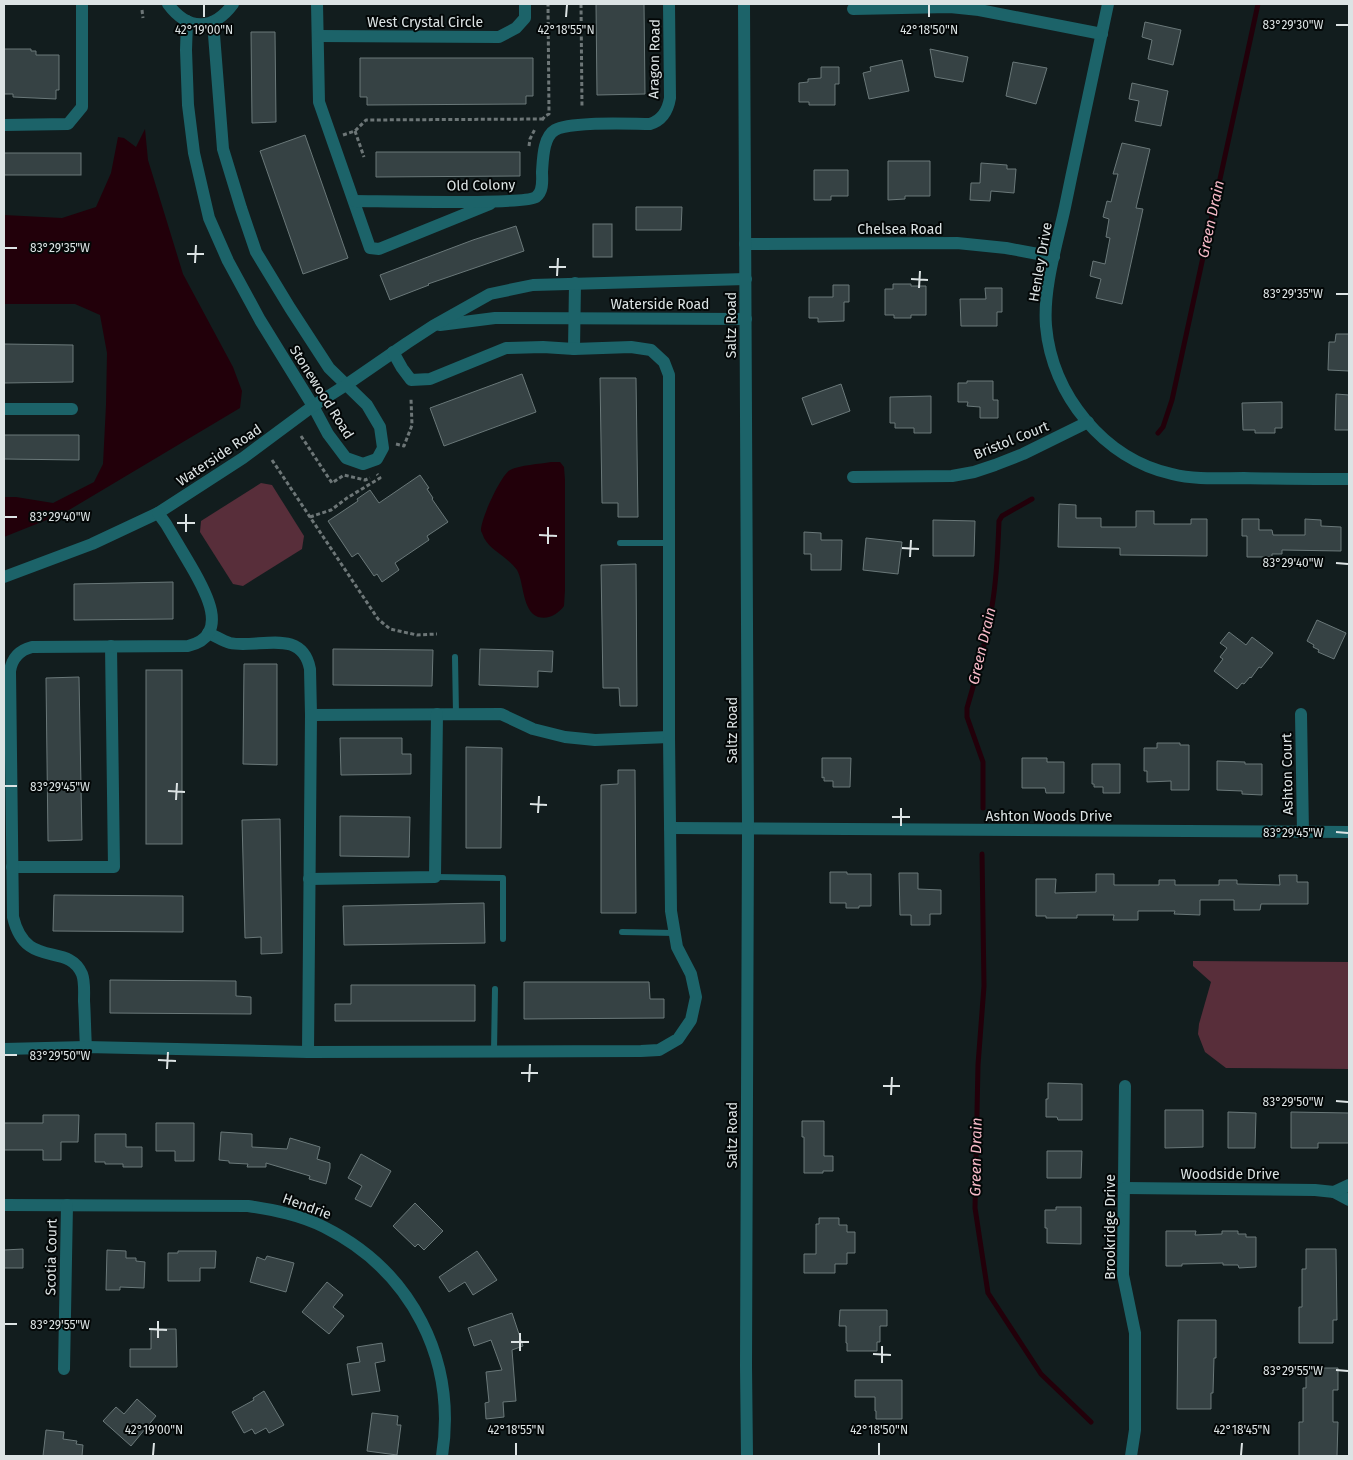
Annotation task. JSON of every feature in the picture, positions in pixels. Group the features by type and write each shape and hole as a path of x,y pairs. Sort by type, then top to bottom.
{"street":[{"path":"4,125 68,124 82,107 82,4"},
{"path":"168,4 176,14 187,22 200,24 213,22 225,14 233,4"},
{"path":"317,4 319,102 370,248 379,249 497,201"},
{"name":"West Crystal Circle","path":"318,36 499,37 516,28 525,18 525,4"},
{"name":"Aragon Road","path":"554,130 570,126 650,124 656,122 664,115 669,106 670,98 669,4"},
{"name":"Saltz Road","path":"744,4 748,829 747,1456"},
{"name":"Henley Drive","path":"1108,4 1054,256 1046,303 1049,347 1055,368 1064,388 1075,406 1106,440 1122,453 1151,468 1171,474 1203,478 1349,479"},
{"path":"853,9 950,7 979,10 1102,34"},
{"name":"Stonewood Road","path":"187,22 188,105 194,153 209,218 228,261 260,320 314,406 328,434 346,458 363,464 377,459 383,448 380,427 367,405 329,368 256,252 223,149 213,22"},
{"name":"Old Colony","path":"354,200 497,201 536,197 541,191 542,185 543,150 554,130"},
{"name":"Chelsea Road","path":"746,244 958,244 1006,248 1054,256"},
{"name":"Waterside Road","path":"4,577 92,544 158,513 243,458 393,352 433,326 490,294 533,285 746,279"},
{"path":"574,349 575,283"},
{"name":"Waterside Road","path":"433,326 495,318 746,319"},
{"path":"4,1049 86,1047 308,1052 641,1052 659,1050 678,1039 691,1020 696,997 692,974 677,946 671,911 668,375 664,362 651,350 631,347 574,349 543,347 506,348 430,378 411,380 393,352"},
{"path":"4,409 72,409"},
{"name":"Bristol Court","path":"853,477 952,476 974,472 1023,454 1088,422"},
{"path":"86,1047 83,975 74,962 35,950 25,942 15,927 12,867 10,671 11,664 18,654 32,647 188,646 201,642 211,625 212,617 207,596 158,513"},
{"path":"208,633 231,643 281,642 289,644 300,650 307,658 310,669 308,1052"},
{"path":"12,867 114,867 111,646"},
{"path":"310,879 435,878 437,714"},
{"path":"310,715 501,714 533,729 565,737 595,740 669,737"},
{"name":"Ashton Court","path":"1301,714 1303,833"},
{"name":"Ashton Woods Drive","path":"670,828 1349,832"},
{"name":"Brookridge Drive","path":"1125,1086 1124,1275 1135,1333 1134,1430 1131,1456"},
{"name":"Woodside Drive","path":"1334,1192 1349,1185"},
{"name":"Woodside Drive","path":"1125,1188 1315,1190 1334,1192 1349,1200"},
{"name":"Hendrie","path":"4,1204 248,1206 293,1215 323,1226 352,1243 376,1261 388,1273 401,1288 427,1332 439,1369 445,1403 442,1456"},
{"name":"Scotia Court","path":"64,1369 67,1205"}],"lane":[{"path":"620,543 669,543"},
{"path":"455,658 456,714"},
{"path":"435,878 503,878 503,939"},
{"path":"622,932 675,933"},
{"path":"494,1052 495,989"}],"path":[{"path":"529,152 530,139 534,131 549,114 548,4"},
{"path":"581,4 582,108"},
{"path":"142,10 143,18"},
{"path":"342,135 356,131 366,120 543,119"},
{"path":"356,131 364,157"},
{"path":"272,460 378,619 390,629 418,635 437,634"},
{"path":"310,517 332,510 347,498 380,478 377,474"}],"shaded area":[{"path":"145,129 148,160 183,274 233,367 242,391 240,408 64,513 4,537 4,497 53,503 94,482 103,464 107,353 100,315 75,304 4,304 4,215 62,218 96,207 111,173 118,137 124,138 136,147"},
{"path":"560,462 564,467 565,590 564,606 562,609 553,616 542,618 533,614 529,609 517,570 487,543 481,531 487,508 502,480 510,470"},
{"path":"261,483 272,485 304,536 302,549 243,586 233,584 200,532 201,521"},
{"path":"1193,961 1349,962 1349,1069 1226,1068 1205,1052 1198,1034 1211,982 1193,966"}],"building":[{"path":"596,4 644,4 645,94 597,95"},
{"path":"1145,22 1181,30 1173,65 1148,59 1152,40 1142,37"},
{"path":"251,32 275,32 276,122 252,123"},
{"path":"4,49 31,49 31,51 36,51 36,55 59,55 59,90 56,90 56,99 13,97 13,94 4,94"},
{"path":"930,49 968,57 963,82 935,77"},
{"path":"360,58 533,58 533,96 526,96 526,104 367,105 367,97 360,97"},
{"path":"902,60 909,91 869,99 863,73 871,71 870,67"},
{"path":"1013,62 1047,68 1036,104 1006,96"},
{"path":"821,67 839,67 839,84 835,84 835,105 809,105 809,102 799,102 799,83 808,82 808,79 821,78"},
{"path":"1132,83 1168,91 1161,126 1135,121 1139,101 1129,99"},
{"path":"305,135 348,258 303,274 260,151"},
{"path":"1122,143 1150,149 1136,208 1143,209 1122,304 1096,298 1101,279 1090,276 1093,261 1105,264 1110,238 1106,237 1109,219 1103,217 1107,201 1111,202 1118,174 1113,174"},
{"path":"376,152 520,152 520,176 376,177"},
{"path":"4,153 81,153 81,175 4,175"},
{"path":"888,161 930,161 930,196 905,196 905,199 888,200"},
{"path":"981,163 1007,165 1007,169 1016,169 1014,193 991,191 990,201 970,200 971,183 980,183"},
{"path":"814,170 848,170 848,196 831,196 831,200 814,200"},
{"path":"636,207 682,207 681,230 636,230"},
{"path":"593,224 612,224 612,257 593,257"},
{"path":"516,226 524,251 428,284 390,300 380,275"},
{"path":"893,284 926,286 926,315 911,315 911,318 894,318 894,315 885,315 885,289 893,289"},
{"path":"833,285 849,285 849,302 844,302 844,321 818,322 818,318 809,318 809,297 833,297"},
{"path":"985,288 1002,288 1002,312 997,312 997,326 961,326 960,299 986,299"},
{"path":"1336,334 1349,334 1349,371 1328,370 1329,342 1335,342"},
{"path":"4,344 73,345 73,382 4,383"},
{"path":"522,374 536,412 444,446 430,408"},
{"path":"600,378 636,378 638,517 618,517 618,503 602,503"},
{"path":"967,381 993,381 993,400 998,400 998,418 980,418 980,407 967,406 968,402 958,402 958,383 967,383"},
{"path":"841,384 850,411 812,425 802,398"},
{"path":"1336,394 1349,395 1349,430 1335,430"},
{"path":"931,396 931,433 914,433 914,428 895,428 895,423 890,423 890,397"},
{"path":"1282,402 1282,428 1275,428 1275,433 1255,433 1255,430 1243,430 1242,403"},
{"path":"4,435 79,435 79,460 4,459"},
{"path":"420,475 429,488 427,489 432,499 448,522 427,536 429,540 395,563 399,570 382,582 377,574 374,576 358,553 352,557 328,521 358,501 357,499 370,490 379,503"},
{"path":"1059,504 1076,505 1076,518 1101,518 1101,527 1136,527 1136,511 1154,511 1154,524 1191,524 1191,519 1207,519 1207,556 1120,555 1120,548 1058,547"},
{"path":"1242,519 1259,519 1259,530 1272,530 1273,535 1305,535 1305,519 1321,520 1321,526 1341,527 1341,551 1282,550 1282,554 1272,554 1272,557 1247,557 1247,536 1242,536"},
{"path":"933,520 975,521 974,556 933,556"},
{"path":"804,532 821,533 821,540 842,540 841,570 811,570 811,554 804,554"},
{"path":"866,538 902,542 898,574 863,570"},
{"path":"636,564 637,706 620,706 619,688 603,688 601,565"},
{"path":"173,582 173,619 74,620 74,584"},
{"path":"1317,620 1346,633 1334,659 1318,652 1319,650 1313,647 1314,645 1307,641"},
{"path":"1229,632 1246,645 1252,637 1273,653 1251,678 1244,684 1242,683 1237,689 1214,671 1223,659 1220,657 1227,648 1220,643"},
{"path":"333,649 433,650 432,686 333,685"},
{"path":"480,649 553,651 552,672 538,671 538,687 479,685"},
{"path":"244,664 277,664 277,765 243,764"},
{"path":"146,670 182,670 182,844 146,844"},
{"path":"79,677 82,840 48,841 46,678"},
{"path":"340,738 402,738 402,754 411,754 411,774 341,775"},
{"path":"1157,743 1189,745 1189,790 1171,790 1171,781 1147,782 1147,771 1144,771 1144,748 1157,748"},
{"path":"466,747 502,748 501,848 466,848"},
{"path":"822,758 851,758 850,787 833,787 833,781 824,781 824,777 822,778"},
{"path":"1022,758 1047,758 1047,762 1064,762 1064,793 1046,793 1045,788 1022,788"},
{"path":"1217,761 1262,764 1262,795 1242,794 1242,791 1217,790"},
{"path":"1092,764 1120,764 1120,793 1103,793 1103,787 1094,787 1094,784 1092,784"},
{"path":"618,770 635,770 636,913 601,913 601,785 618,784"},
{"path":"340,816 410,817 409,857 340,856"},
{"path":"280,819 282,953 261,954 261,937 245,938 242,820"},
{"path":"830,872 871,874 871,906 846,908 846,903 830,903"},
{"path":"899,873 918,873 918,889 941,890 941,914 930,914 930,925 911,925 911,915 900,915"},
{"path":"1096,874 1114,874 1114,885 1159,885 1159,880 1175,880 1175,885 1219,885 1219,880 1237,880 1237,884 1280,885 1279,875 1297,875 1297,882 1308,882 1308,904 1261,904 1260,910 1234,910 1234,900 1200,900 1200,915 1174,914 1175,911 1138,911 1138,920 1113,920 1114,915 1077,915 1077,918 1046,918 1046,916 1036,916 1036,879 1056,879 1055,893 1096,892"},
{"path":"54,895 183,896 183,932 53,931"},
{"path":"484,903 485,943 344,945 343,906"},
{"path":"110,980 236,981 236,996 251,997 251,1014 110,1013"},
{"path":"524,982 649,982 650,999 664,999 664,1018 524,1019"},
{"path":"351,985 475,985 475,1021 335,1021 335,1004 351,1004"},
{"path":"1048,1083 1082,1084 1082,1120 1058,1120 1057,1117 1046,1117"},
{"path":"1165,1110 1203,1110 1203,1147 1165,1148"},
{"path":"1228,1112 1256,1113 1255,1148 1228,1148"},
{"path":"1291,1112 1349,1113 1349,1143 1318,1143 1318,1148 1291,1148"},
{"path":"43,1115 79,1115 78,1142 61,1142 61,1160 43,1160 43,1150 4,1150 4,1123 43,1123"},
{"path":"802,1121 824,1121 824,1156 833,1156 833,1171 804,1173"},
{"path":"156,1123 194,1123 194,1161 175,1161 175,1151 156,1151"},
{"path":"221,1132 252,1134 252,1147 287,1149 290,1138 320,1147 317,1159 330,1163 326,1184 309,1179 310,1176 266,1163 266,1167 247,1167 248,1164 229,1163 229,1161 219,1160"},
{"path":"95,1134 126,1134 126,1147 142,1147 142,1167 123,1167 123,1164 95,1162"},
{"path":"1047,1151 1082,1151 1081,1178 1047,1178"},
{"path":"361,1154 391,1171 371,1207 355,1199 362,1186 348,1178"},
{"path":"415,1203 443,1231 424,1250 418,1244 415,1247 393,1226"},
{"path":"1056,1207 1081,1207 1081,1244 1047,1243 1045,1210 1056,1210"},
{"path":"819,1218 839,1218 839,1225 847,1225 847,1232 855,1232 855,1253 847,1253 847,1264 835,1264 835,1273 804,1273 804,1254 816,1254 816,1224 819,1224"},
{"path":"1166,1231 1196,1231 1195,1235 1222,1234 1222,1231 1238,1231 1238,1234 1246,1234 1246,1237 1256,1237 1256,1267 1239,1268 1238,1265 1223,1265 1223,1263 1166,1266"},
{"path":"23,1249 23,1268 4,1268 4,1250"},
{"path":"1306,1249 1336,1249 1337,1320 1333,1320 1333,1343 1299,1343 1299,1307 1302,1307 1302,1269 1306,1269"},
{"path":"107,1250 126,1251 126,1258 136,1258 136,1261 145,1262 144,1288 120,1287 120,1290 106,1290"},
{"path":"178,1251 216,1251 215,1268 200,1268 200,1281 168,1281 168,1253 178,1253"},
{"path":"477,1251 497,1280 473,1295 465,1282 449,1292 439,1277"},
{"path":"267,1256 294,1263 286,1292 250,1282 257,1257 265,1260"},
{"path":"327,1282 343,1295 333,1307 344,1316 329,1334 302,1312"},
{"path":"840,1310 887,1310 887,1326 880,1326 880,1342 877,1342 877,1351 847,1351 846,1326 839,1326"},
{"path":"512,1313 523,1346 512,1350 516,1401 503,1402 504,1417 486,1419 485,1403 489,1402 486,1372 502,1370 491,1340 474,1346 468,1328"},
{"path":"1178,1320 1216,1320 1216,1358 1214,1358 1211,1409 1177,1409"},
{"path":"151,1329 176,1329 177,1367 130,1367 130,1349 151,1349"},
{"path":"382,1343 385,1361 375,1363 380,1391 352,1395 347,1364 360,1362 357,1347"},
{"path":"1306,1368 1338,1368 1338,1390 1333,1390 1333,1422 1338,1422 1337,1456 1299,1456 1299,1422 1303,1422 1303,1388 1306,1388"},
{"path":"855,1380 902,1380 902,1419 876,1419 875,1397 855,1397"},
{"path":"264,1391 284,1425 269,1433 266,1428 255,1434 252,1429 244,1433 232,1412 254,1400 253,1398"},
{"path":"137,1399 156,1416 131,1446 103,1421 116,1407 124,1414"},
{"path":"372,1413 398,1416 397,1425 401,1425 397,1455 367,1451"},
{"path":"46,1430 64,1432 63,1439 77,1441 76,1444 83,1445 82,1456 43,1456"}],"waterway":[{"name":"Green Drain","path":"1158,433 1163,427 1172,400 1258,4"},
{"name":"Green Drain","path":"983,808 983,762 967,717 967,708 992,606 999,521 1002,516 1032,499"},
{"name":"Green Drain","path":"982,854 984,986 978,1065 975,1208 988,1293 1041,1374 1091,1422"}]}
